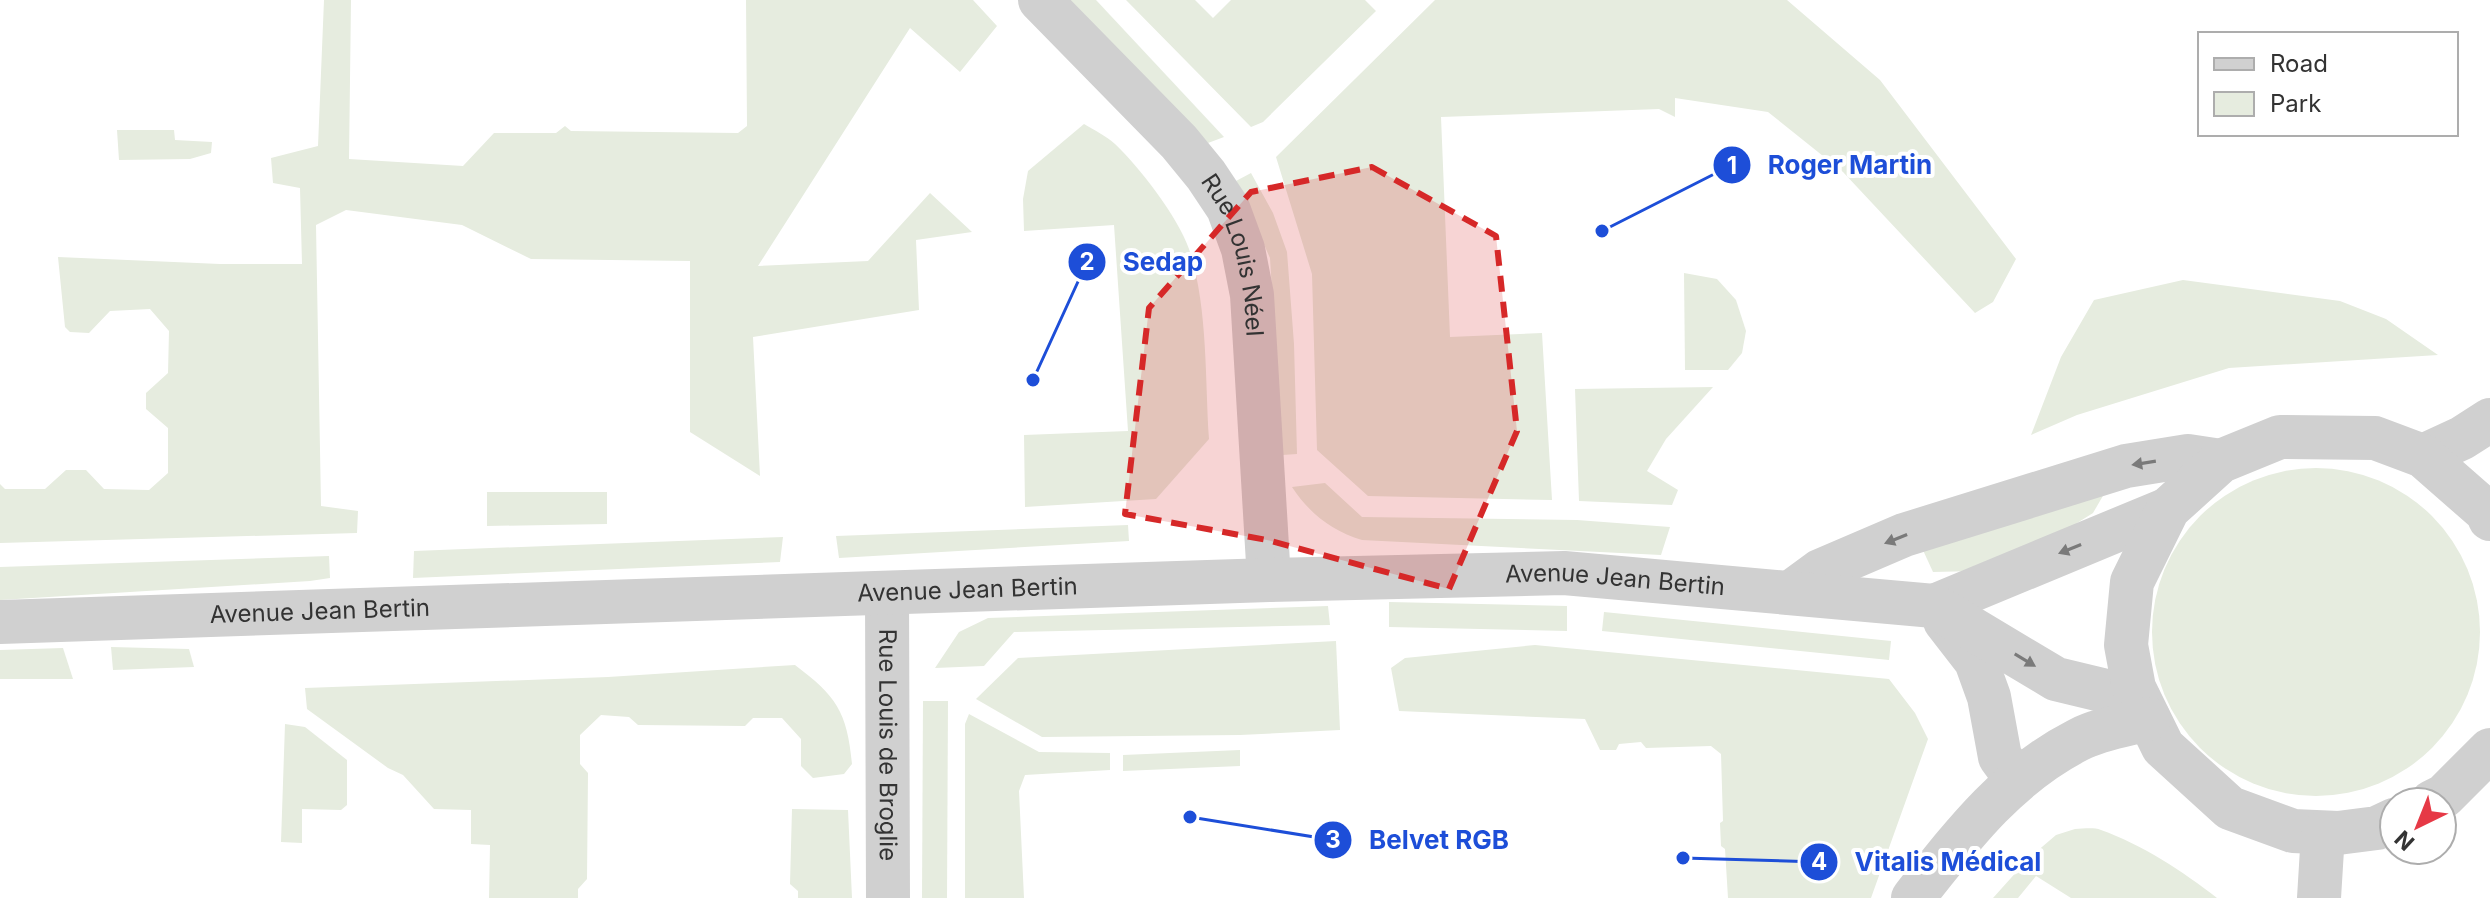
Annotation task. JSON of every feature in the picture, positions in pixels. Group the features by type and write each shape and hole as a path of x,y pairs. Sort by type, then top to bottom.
{"street":[{"name":"Rue Louis Néel","path":"1040,0 1179,142 1228,208 1243,249 1252,295 1269,580"},
{"path":"2423,456 2462,438 2490,420"},
{"path":"2378,828 2323,833 2293,831 2230,808 2163,747 2134,688 2126,645 2132,582 2168,509 2221,461 2280,437 2375,438 2423,456 2487,512 2490,519"},
{"path":"1790,593 1820,571 1904,535 2126,466 2188,456 2221,461"},
{"name":"Avenue Jean Bertin","path":"1934,606 2168,509"},
{"name":"Avenue Jean Bertin","path":"0,622 1564,573 1934,606 2056,679 2144,709"},
{"name":"Rue Louis de Broglie","path":"887,593 888,898"},
{"path":"1934,606 1976,661 1989,697 2000,757 2016,779"},
{"path":"1913,898 1959,839 2016,779 2079,739 2144,709"},
{"path":"2454,786 2490,750"},
{"path":"2319,898 2323,833"}],"highlighted area":[{"path":"1372,167 1496,236 1517,431 1449,589 1267,540 1125,514 1149,308 1251,192"}],"green space":[{"path":"324,0 351,0 349,159 463,166 494,133 556,133 565,126 571,131 738,133 747,126 746,0 973,0 997,26 960,72 910,28 758,266 868,261 930,193 972,232 916,240 919,310 753,337 760,476 690,432 690,261 531,259 462,225 346,210 316,225 321,506 358,511 357,533 0,543 0,484 5,489 45,489 66,470 86,470 104,489 149,490 168,473 168,428 146,409 146,393 168,373 169,331 150,309 110,311 89,333 70,332 65,327 58,257 302,264 300,188 273,183 271,158 318,146"},
{"path":"1070,0 1096,0 1224,137 1208,143"},
{"path":"1126,0 1195,0 1213,18 1231,0 1365,0 1376,11 1263,122 1251,127"},
{"path":"1435,0 1787,0 1880,80 2016,259 1993,302 1975,313 1843,172 1768,112 1675,98 1675,117 1659,109 1441,117 1450,337 1542,333 1552,500 1368,496 1317,450 1312,274 1276,157"},
{"path":"1084,124 1111,141 1136,166 1184,236 1195,271 1203,318 1209,439 1156,499 1025,507 1024,435 1128,431 1114,225 1024,231 1023,199 1028,171"},
{"path":"117,130 174,130 175,140 212,142 211,153 190,159 119,160"},
{"path":"1251,173 1273,213 1287,252 1294,344 1297,454 1282,455 1270,258 1236,181"},
{"path":"1684,273 1717,279 1736,300 1746,331 1742,353 1728,370 1685,370"},
{"path":"2183,280 2340,301 2386,319 2438,355 2229,368 2077,415 2031,435 2061,357 2094,300"},
{"path":"1713,387 1666,439 1647,471 1678,490 1672,505 1579,501 1575,389"},
{"path":"2316,468 2348,471 2379,481 2407,496 2432,516 2452,541 2467,569 2477,600 2480,632 2477,664 2467,695 2452,723 2432,748 2407,768 2379,783 2348,793 2316,796 2284,793 2253,783 2225,768 2200,748 2180,723 2165,695 2155,664 2152,632 2155,600 2165,569 2180,541 2200,516 2225,496 2253,481 2284,471"},
{"path":"1325,483 1362,517 1577,520 1670,527 1661,555 1362,540 1322,520 1292,487"},
{"path":"487,492 607,492 607,524 487,526"},
{"path":"2104,494 2093,513 2042,545 1976,571 1933,572 1922,548"},
{"path":"1128,525 1129,541 839,558 836,536"},
{"path":"783,537 780,562 413,578 414,551"},
{"path":"329,556 330,578 310,581 0,600 0,567"},
{"path":"1389,602 1567,606 1567,631 1389,627"},
{"path":"1328,606 1330,625 1014,632 984,666 935,668 959,632 988,618"},
{"path":"1604,612 1891,641 1889,660 1602,631"},
{"path":"1336,641 1340,730 1240,735 1042,737 976,699 1018,658"},
{"path":"1535,645 1889,679 1915,713 1928,739 1871,898 1728,898 1725,849 1721,846 1721,754 1711,746 1646,748 1641,742 1619,744 1616,750 1600,750 1585,719 1399,711 1391,668 1405,658"},
{"path":"111,647 189,649 194,667 113,670"},
{"path":"63,648 73,679 0,679 0,650"},
{"path":"795,665 830,696 843,718 852,764 844,774 813,778 801,766 801,739 782,718 753,718 745,726 638,725 629,717 601,715 580,735 580,764 588,773 587,879 578,889 578,898 489,898 490,845 471,844 471,810 434,809 403,775 388,768 307,709 305,688 608,677"},
{"path":"923,701 948,701 947,898 922,898"},
{"path":"969,714 1039,752 1110,753 1110,770 1025,775 1019,791 1024,898 965,898 965,724"},
{"path":"285,724 305,727 347,760 347,805 341,810 302,809 302,843 281,842"},
{"path":"1240,750 1240,766 1123,771 1123,755"},
{"path":"792,809 848,810 852,898 798,898 798,891 790,884"},
{"path":"2075,829 2098,829 2131,843 2217,898 2071,898 2036,876 2018,898 1993,898 2028,859 2056,835"}],"place":[{"name":"Roger Martin","path":"1602,231"},
{"name":"Sedap","path":"1033,380"},
{"name":"Belvet RGB","path":"1190,817"},
{"name":"Vitalis Médical","path":"1683,858"}]}
